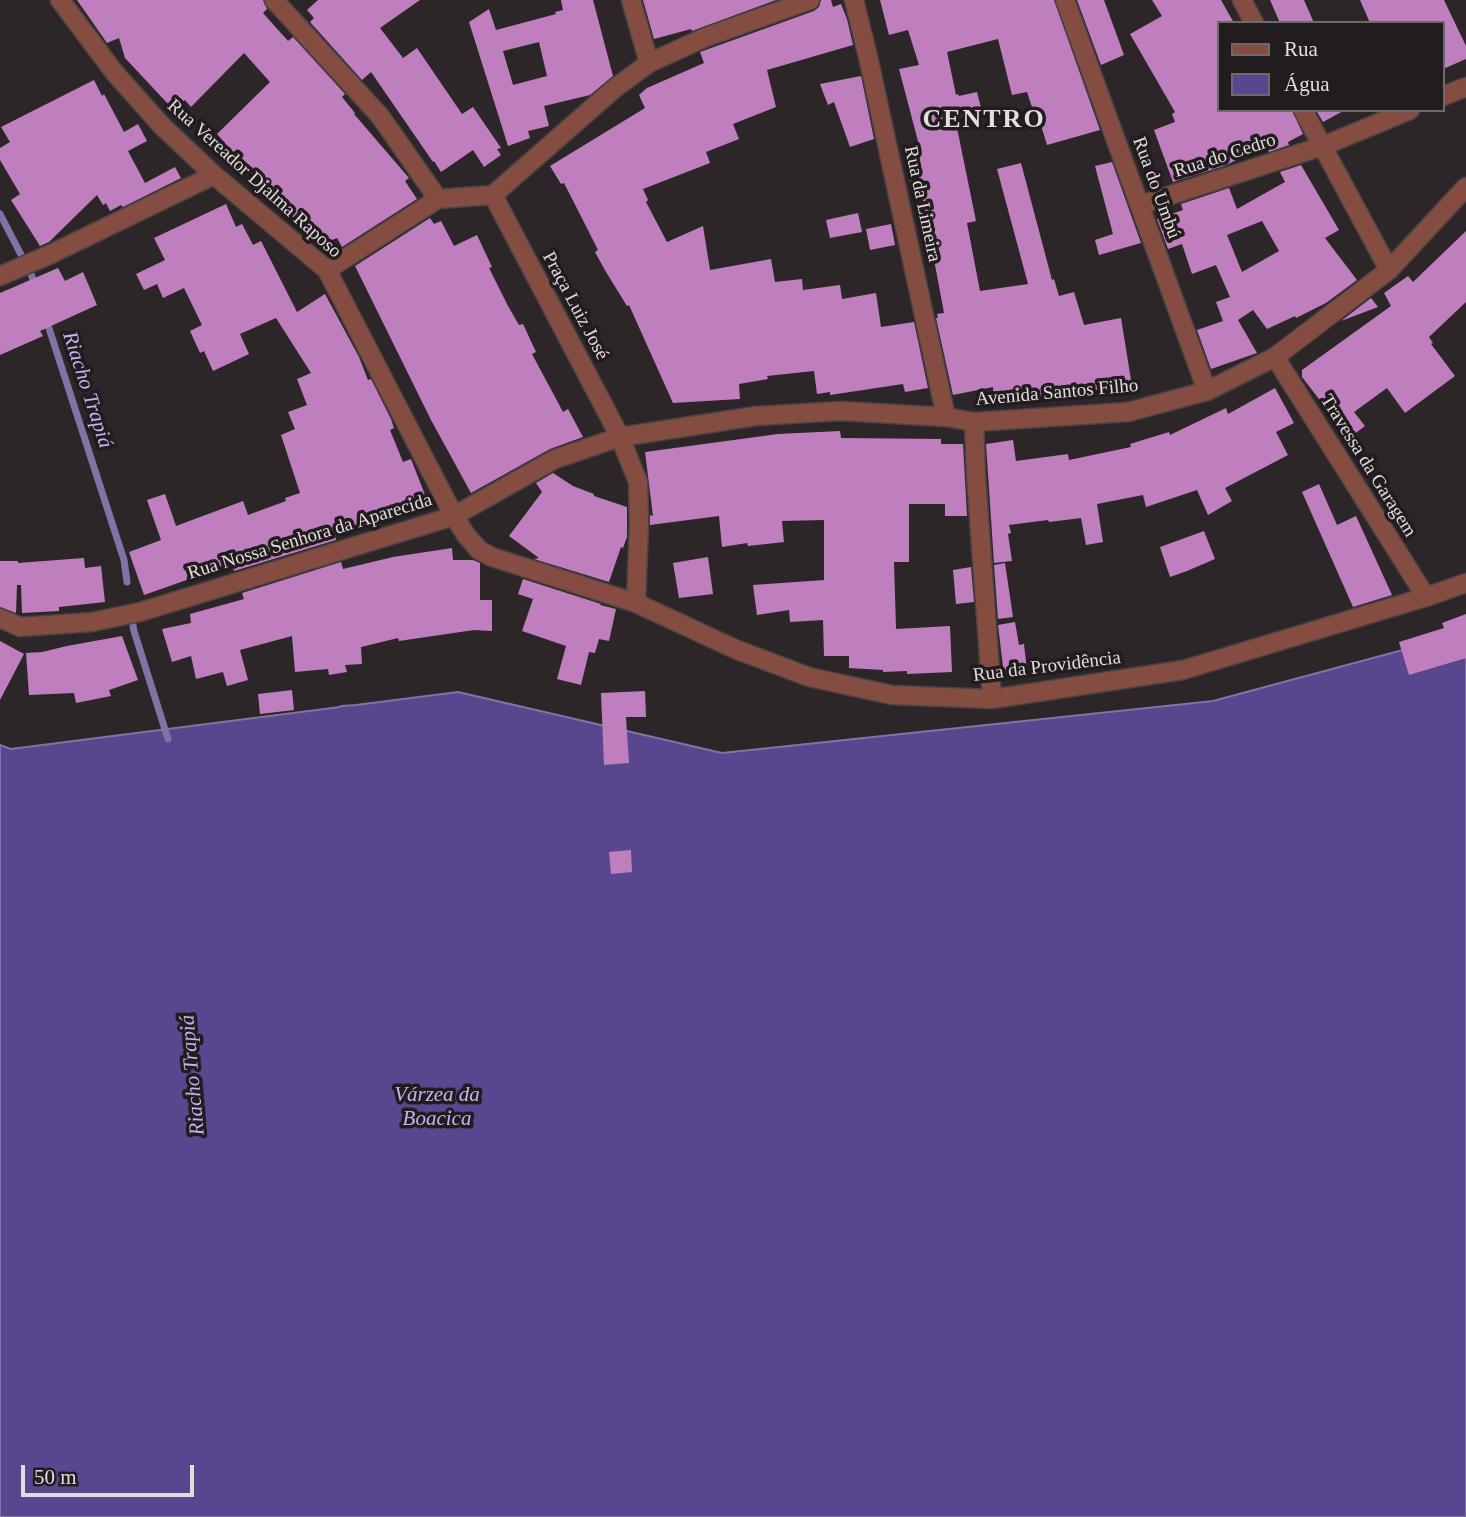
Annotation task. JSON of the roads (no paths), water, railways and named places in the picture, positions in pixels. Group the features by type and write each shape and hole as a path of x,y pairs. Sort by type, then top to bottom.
{"street":[{"name":"Rua Vereador Djalma Raposo","path":"60,0 114,72 162,126 214,175 327,270 454,516"},
{"path":"274,0 380,116 438,199"},
{"path":"631,0 649,64"},
{"path":"327,270 438,199 494,195 615,88 649,64 706,37 810,0"},
{"name":"Rua da Limeira","path":"854,0 946,417"},
{"name":"Rua do Umbú","path":"1065,0 1207,391"},
{"path":"1242,0 1253,21"},
{"path":"1445,95 1466,88"},
{"path":"1304,112 1389,270"},
{"name":"Rua do Cedro","path":"1140,205 1323,146 1405,112"},
{"path":"6,273 214,175"},
{"name":"Avenida Santos Filho","path":"620,437 756,416 841,411 946,417 974,422 1128,412 1207,391 1275,357 1389,270 1466,187"},
{"name":"Praça Luiz José","path":"494,195 620,437 638,482 636,603"},
{"name":"Travessa da Garagem","path":"1275,357 1426,597"},
{"path":"974,422 992,699"},
{"name":"Rua Nossa Senhora da Aparecida","path":"0,618 20,627 92,622 141,612 454,516 555,459 620,437"},
{"name":"Rua da Providência","path":"454,516 479,550 492,556 636,603 735,649 809,677 892,695 992,699 1183,670 1466,583"}],"water":[{"name":"Várzea da Boacica","path":"1466,633 1466,1517 0,1517 0,745 11,749 458,692 722,753 1213,701"}],"waterway":[{"name":"Riacho Trapiá","path":"0,214 36,288"},
{"name":"Riacho Trapiá","path":"46,319 124,560 127,582"},
{"name":"Riacho Trapiá","path":"132,620 168,739"}],"district":[{"name":"CENTRO","path":"984,120"}]}
